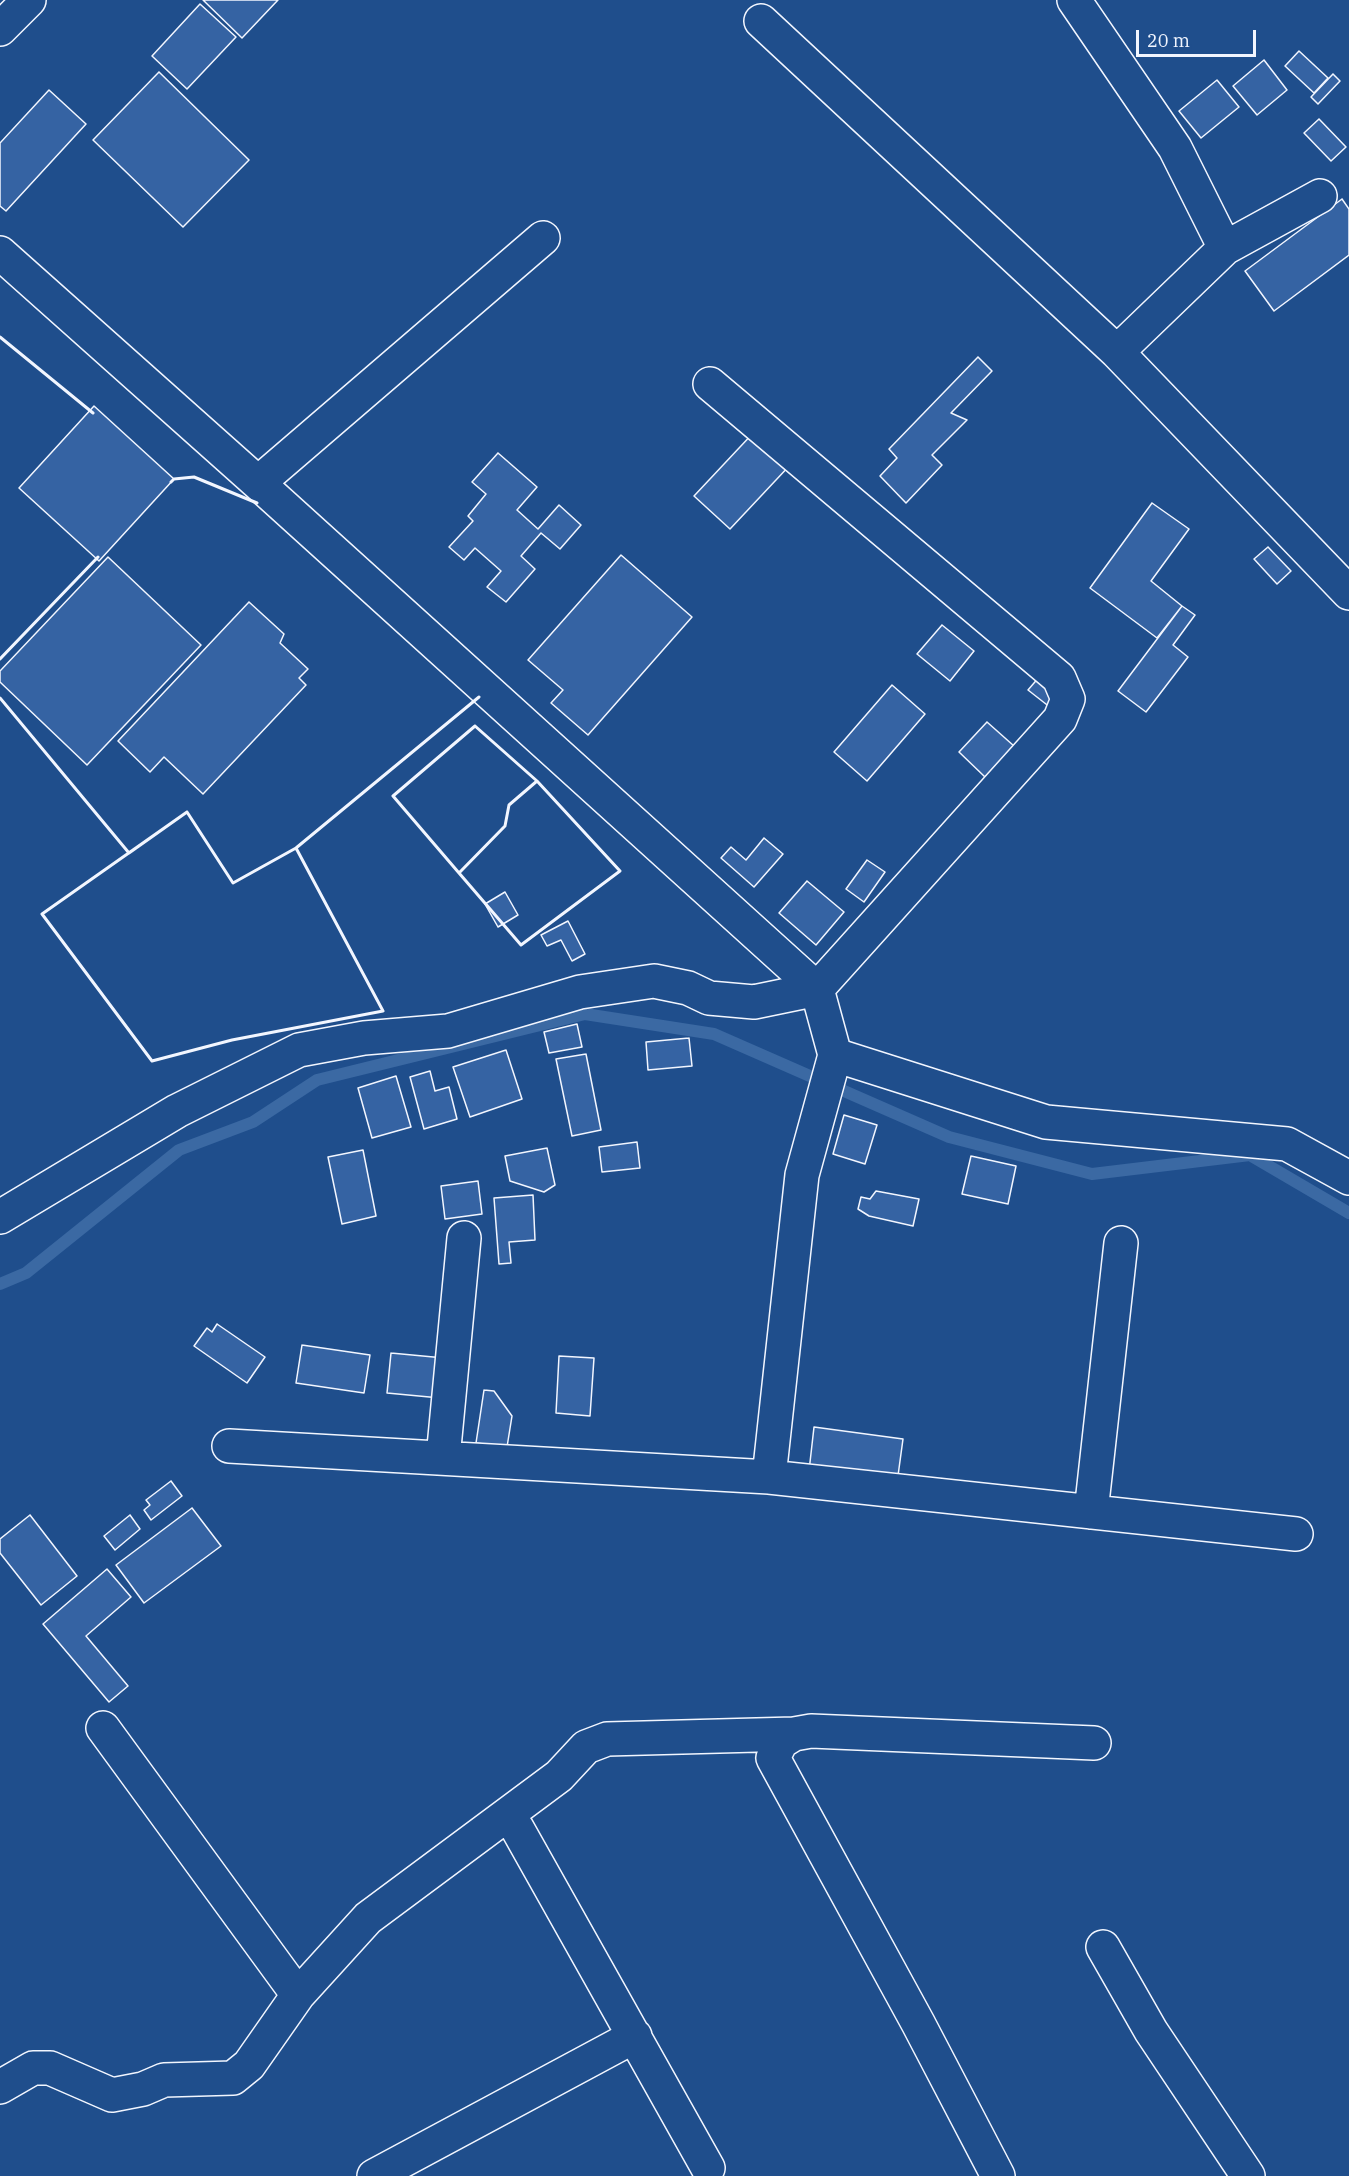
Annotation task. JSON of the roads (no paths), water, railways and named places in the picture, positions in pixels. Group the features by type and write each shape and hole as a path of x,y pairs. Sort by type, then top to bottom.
{"main road":[{"path":"0,29 29,0"},
{"path":"1074,0 1175,148 1225,248"},
{"path":"761,21 1117,352 1349,593"},
{"path":"1117,352 1225,248 1320,196"},
{"path":"258,483 543,238"},
{"path":"0,253 817,989 835,1055 802,1175 769,1478"},
{"path":"0,1217 177,1111 299,1050 364,1038 448,1031 580,992 654,981 688,988 709,998 754,1002 817,989 1060,719 1068,699 1059,678 710,384"},
{"path":"835,1055 1046,1122 1287,1144 1349,1178"},
{"path":"443,1458 464,1238"},
{"path":"1090,1512 1120,1243"},
{"path":"229,1446 769,1478 1296,1534"},
{"path":"104,1728 298,1995"},
{"path":"0,2087 33,2068 50,2068 112,2095 142,2089 164,2080 233,2078 249,2065 298,1995 368,1918 559,1776 586,1747 607,1739 794,1734 811,1731 1094,1743"},
{"path":"794,1734 781,1742 773,1758 918,2023 998,2176"},
{"path":"517,1828 708,2168"},
{"path":"1103,1947 1151,2031 1248,2176"},
{"path":"374,2176 635,2036"}],"waterway":[{"path":"0,1284 26,1273 179,1150 253,1122 317,1080 585,1014 714,1034 949,1137 1092,1174 1250,1155 1349,1213"}]}
